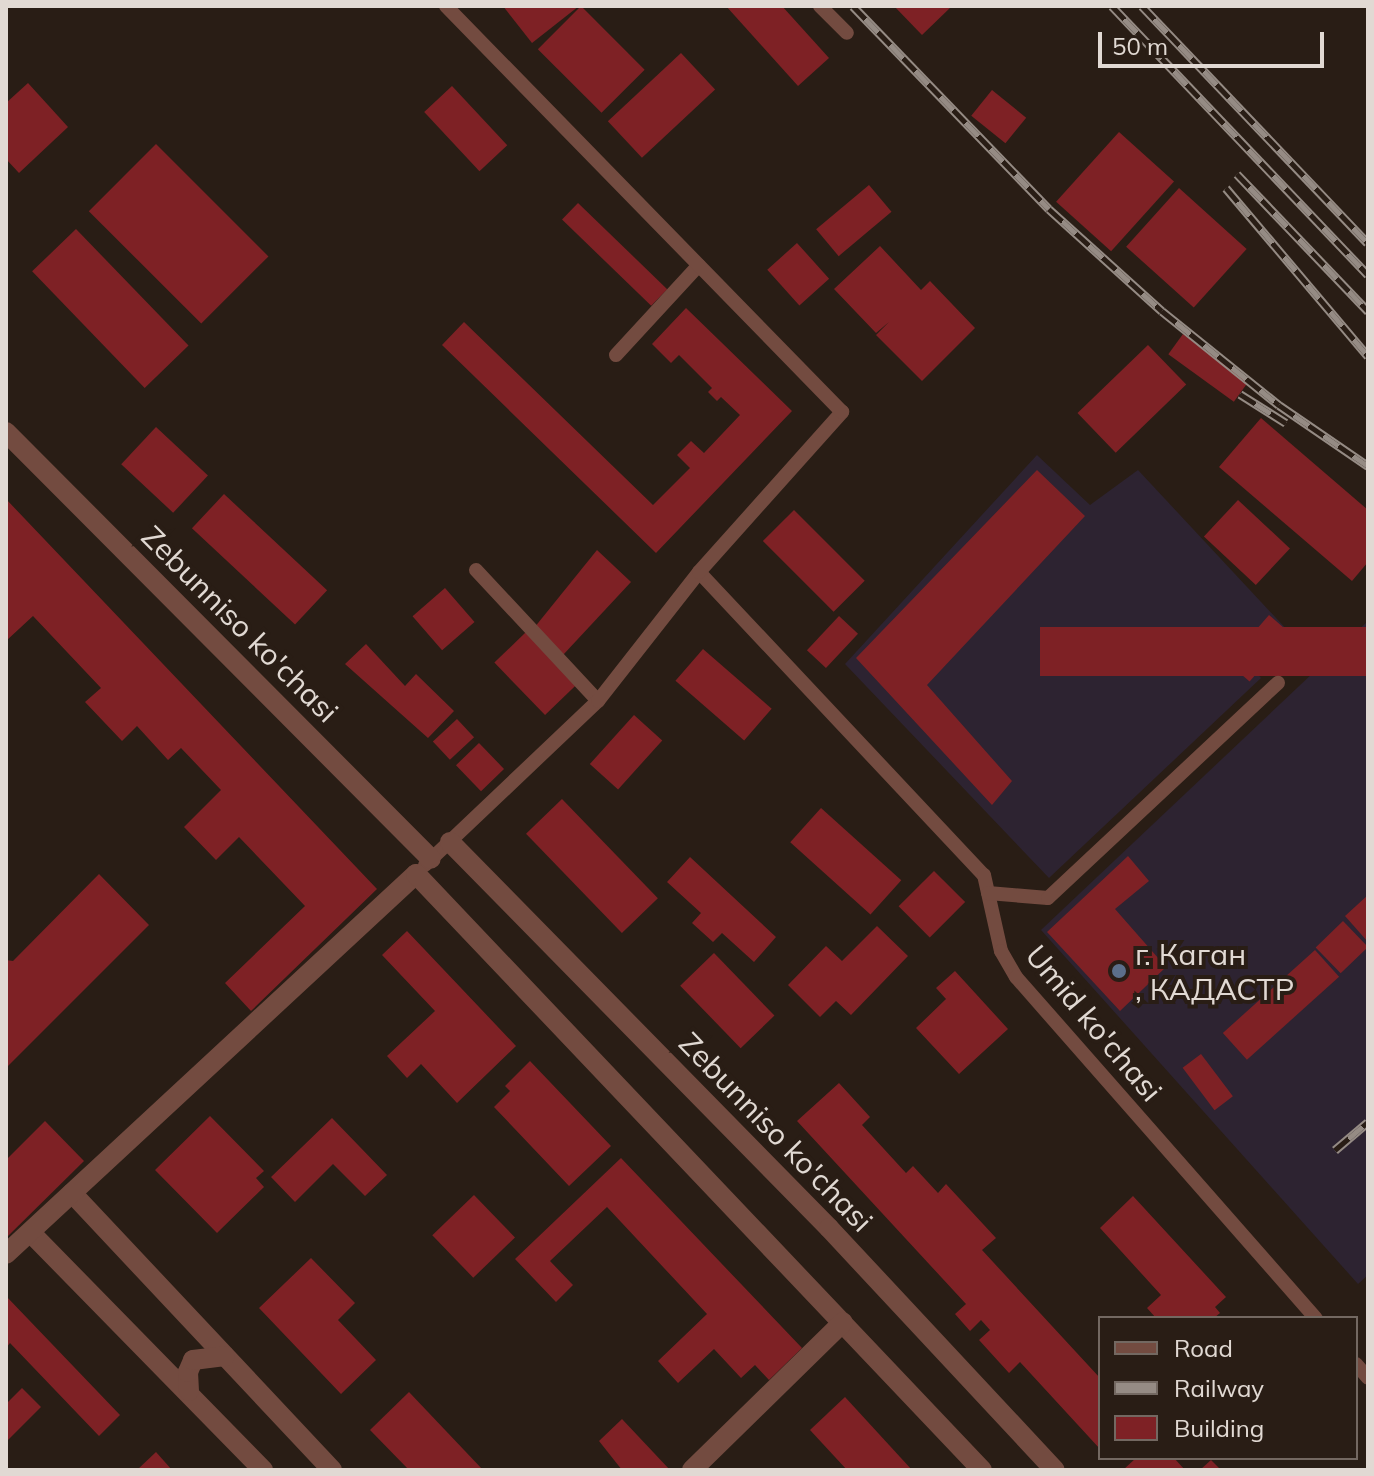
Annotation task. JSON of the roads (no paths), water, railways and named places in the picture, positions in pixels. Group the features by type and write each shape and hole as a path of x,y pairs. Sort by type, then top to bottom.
{"street":[{"name":"Zebunniso ko'chasi","path":"6,432 431,859"},
{"name":"Zebunniso ko'chasi","path":"450,842 829,1228 1055,1470"},
{"path":"6,1254 416,874 982,1470"},
{"path":"72,1193 332,1470"},
{"path":"31,1233 263,1470"},
{"path":"692,1470 843,1322"},
{"path":"189,1391 188,1372 193,1360 225,1356"}],"lane":[{"path":"416,874 598,701 699,572 842,412 446,6"},
{"path":"820,6 847,33"},
{"path":"616,355 699,265"},
{"path":"476,570 598,701"},
{"name":"Umid ko'chasi","path":"699,572 984,875 1001,951 1016,977 1314,1316"},
{"path":"988,893 1048,898 1278,683"}],"railway":[{"path":"853,6 1049,209 1162,311 1279,405 1368,466"},
{"path":"1112,6 1368,275"},
{"path":"1142,6 1368,243"},
{"path":"1237,174 1368,311"},
{"path":"1226,188 1368,356"},
{"path":"1240,394 1286,423"},
{"path":"1335,1150 1368,1122"}],"place":[{"name":"г. Каган , КАДАСТР","path":"1119,971"}]}
